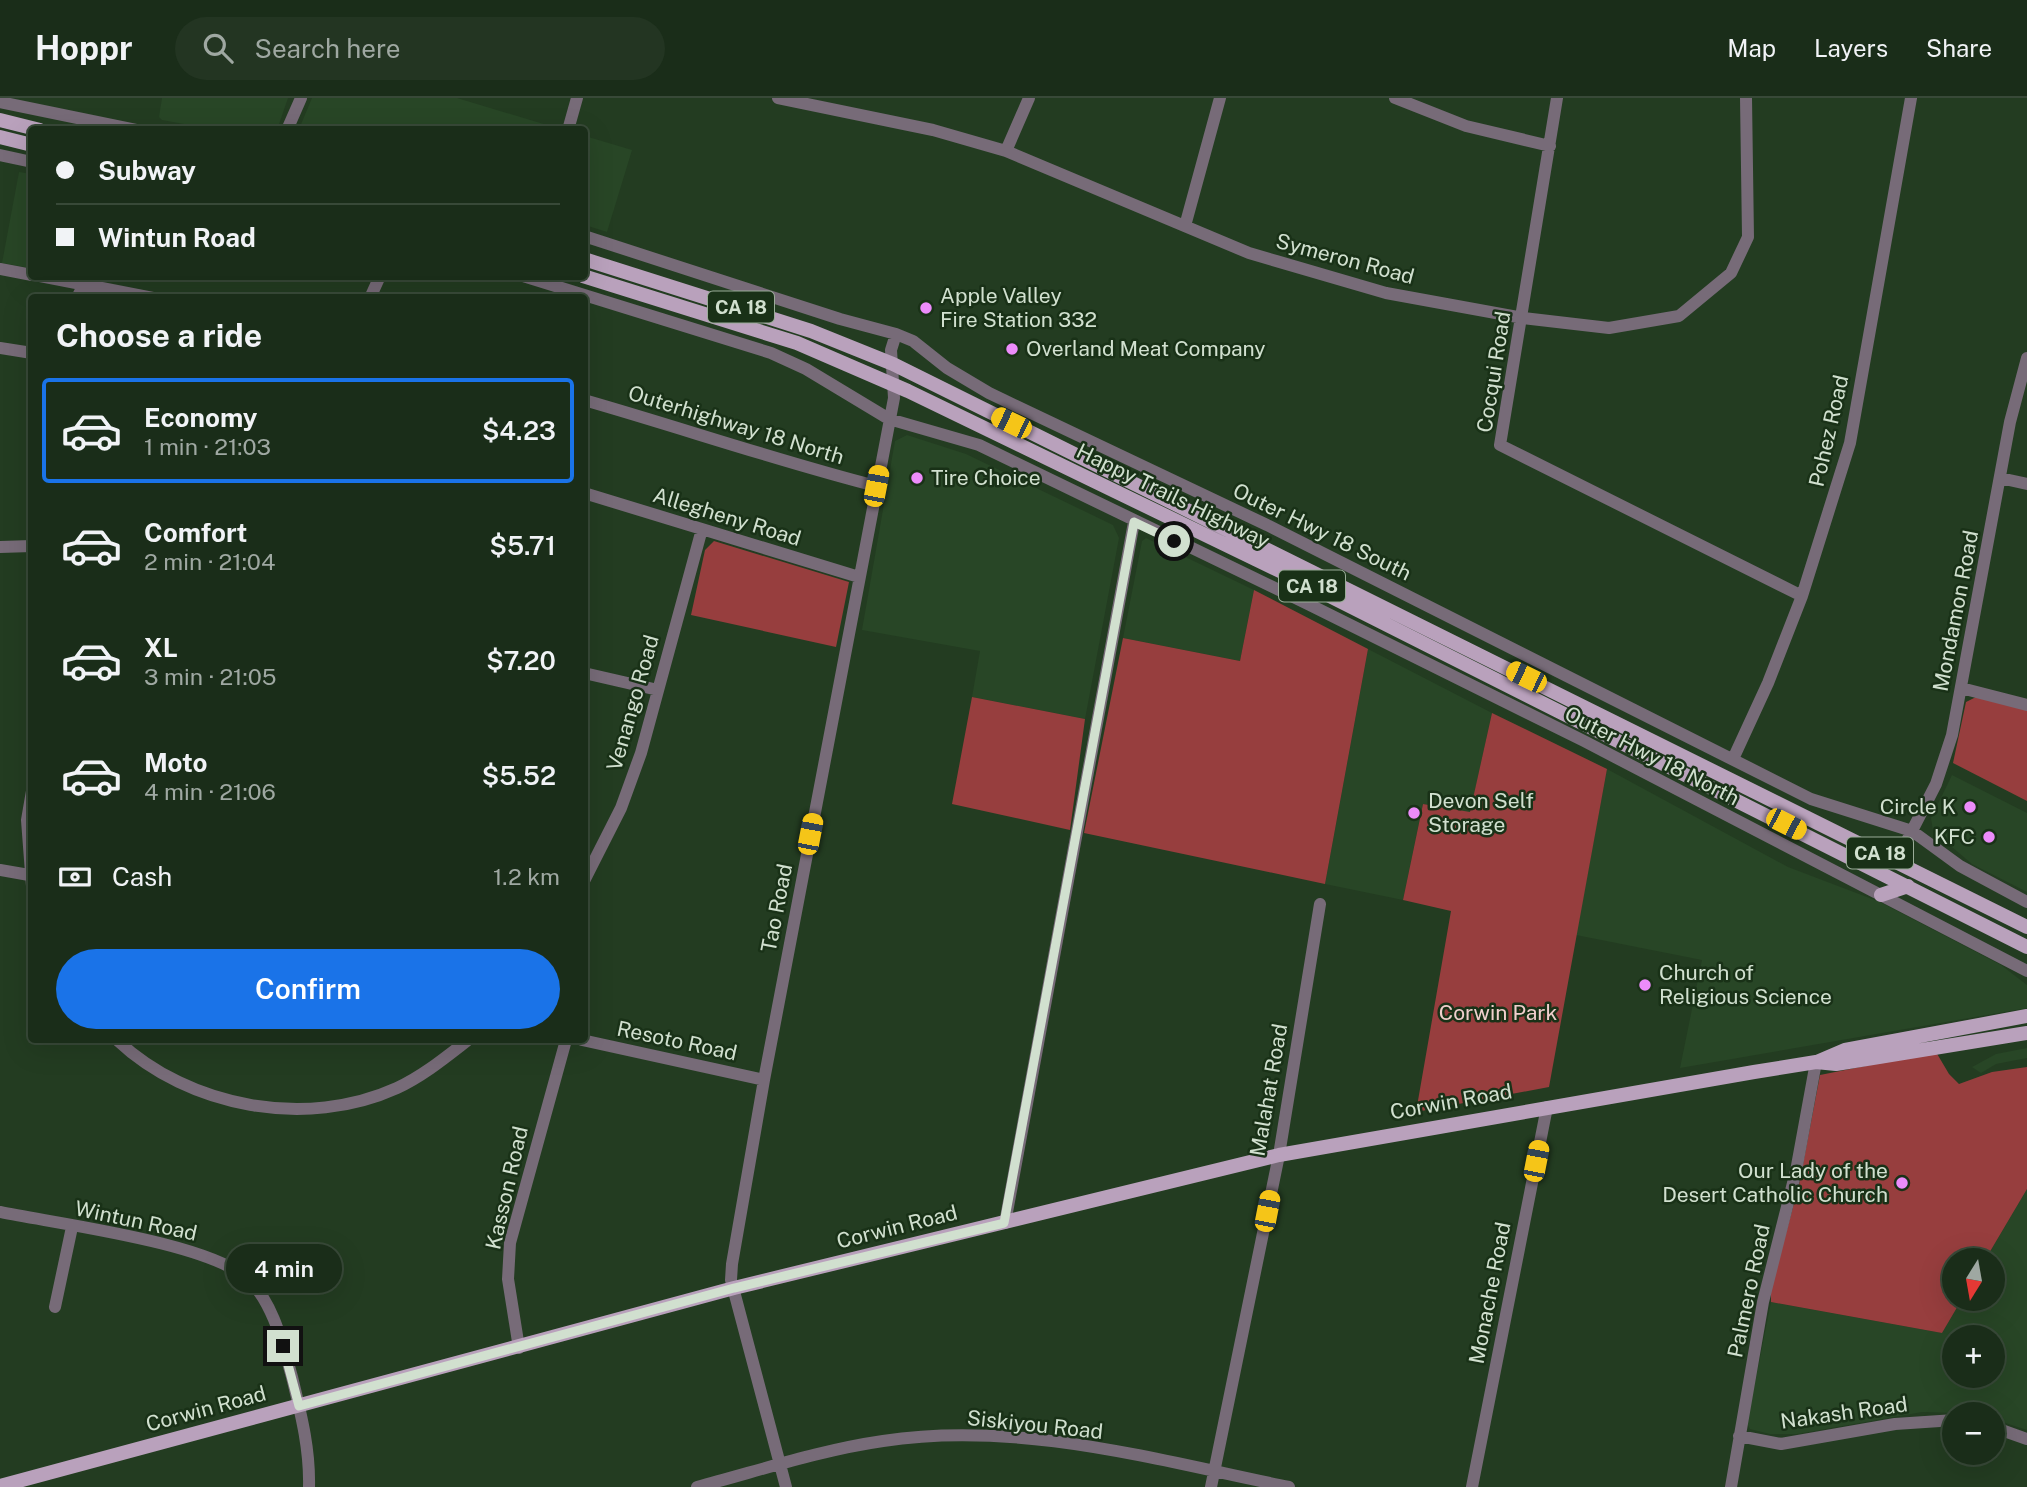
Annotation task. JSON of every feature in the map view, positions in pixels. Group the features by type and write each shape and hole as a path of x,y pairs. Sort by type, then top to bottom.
{"main road":[{"path":"0,120 28,127"},
{"path":"0,137 28,144"},
{"name":"Happy Trails Highway","path":"588,260 811,331 893,365 2027,927"},
{"name":"Happy Trails Highway","path":"588,278 797,343 895,386 1282,572 2027,947"},
{"path":"1807,835 1881,865 1896,862"},
{"path":"1881,895 1908,886"},
{"name":"Corwin Road","path":"0,1486 734,1288 1279,1154 1816,1062 1845,1050 2027,1016"},
{"name":"Corwin Road","path":"1816,1062 1836,1064 2027,1033"}],"street":[{"path":"289,126 301,98"},
{"path":"569,126 577,98"},
{"name":"Symeron Road","path":"778,98 825,103 1006,151 1249,253 1386,293 1523,318 1609,328 1679,316 1731,273 1748,237 1746,98"},
{"path":"1006,151 1029,98"},
{"path":"1185,226 1220,98"},
{"path":"1395,98 1466,126 1550,146"},
{"name":"Cocqui Road","path":"1557,98 1523,318 1500,445 1802,596"},
{"name":"Pohez Road","path":"1733,760 1768,683 1802,596 1850,443 1912,98"},
{"path":"0,102 117,126"},
{"path":"0,155 28,161"},
{"name":"Outer Hwy 18 South","path":"588,237 913,341 947,368 978,387 1267,525 1811,799 1912,831 1960,866 2027,902"},
{"path":"0,269 28,274"},
{"name":"Outer Hwy 18 North","path":"536,280 581,294"},
{"path":"86,281 137,294"},
{"name":"Outer Hwy 18 North","path":"588,296 771,353 806,369 889,419 979,445 1310,605 1560,730 1973,940 2027,971"},
{"name":"Tao Road","path":"786,1487 734,1288 732,1264 764,1080 895,386 891,350 896,334"},
{"path":"0,348 28,352"},
{"name":"Mondamon Road","path":"1896,862 1936,784 1948,750 2013,411 2027,358"},
{"name":"Outerhighway 18 North","path":"588,401 711,436 796,466 876,486"},
{"path":"2000,478 2027,484"},
{"name":"Allegheny Road","path":"588,494 859,577"},
{"path":"1004,1223 1134,522"},
{"name":"Venango Road","path":"588,873 621,808 658,690 702,529"},
{"path":"0,547 28,546"},
{"path":"588,674 658,690"},
{"path":"1961,688 2027,705"},
{"path":"28,814 28,840"},
{"path":"0,870 28,880"},
{"name":"Malahat Road","path":"1211,1487 1279,1154 1320,904"},
{"name":"Resoto Road","path":"588,1041 764,1080"},
{"path":"121,1043 155,1068 189,1086 230,1100 272,1109 315,1108 359,1100 397,1088 437,1065 464,1043"},
{"name":"Kasson Road","path":"519,1348 508,1279 510,1243 565,1043"},
{"name":"Palmero Road","path":"1731,1487 1762,1310 1796,1171 1816,1062"},
{"name":"Monache Road","path":"1472,1487 1547,1107"},
{"name":"Wintun Road","path":"0,1212 186,1250 219,1261 250,1281 266,1305 283,1346 310,1457 309,1487"},
{"path":"55,1307 72,1227"},
{"name":"Nakash Road","path":"1740,1436 1781,1444 1895,1424 1942,1421"},
{"path":"2005,1431 2027,1439"},
{"name":"Siskiyou Road","path":"697,1487 781,1464 883,1441 976,1436 1073,1444 1289,1487"}],"shaded area":[{"path":"162,98 288,98 278,126 195,126 162,120 159,117"},
{"path":"312,98 457,98 550,126 300,126"},
{"path":"588,137 632,150 607,232 588,226"},
{"path":"19,172 28,174 28,267 2,263"},
{"path":"907,435 966,454 1113,525 1119,538 1085,719 972,697 980,651 862,630 895,441"},
{"path":"1146,538 1254,590 1240,661 1123,638 1142,541"},
{"path":"1368,649 1492,713 1470,813 1423,804 1403,900 1325,884"},
{"path":"1607,769 1788,867 1880,902 2001,965 2027,985 2027,1008 1680,1068 1702,960 1576,935"},
{"path":"1952,775 2027,813 2027,892 1972,864 1933,831 1931,818"},
{"path":"2027,1048 2027,1058 1996,1064 1981,1073 1972,1067 1996,1054"},
{"path":"2027,1189 2027,1430 2005,1423 2005,1402 1942,1402 1942,1413 1922,1412 1797,1434 1770,1434 1750,1429 1747,1423 1771,1302 1942,1333 1942,1388 2005,1388 2005,1325 1947,1325 1955,1311 2006,1311 2006,1248 1992,1248"}],"green space":[{"path":"714,541 849,582 836,647 691,615 705,550"},
{"path":"1254,590 1368,649 1325,884 1084,833 1123,638 1240,661"},
{"path":"972,697 1085,719 1070,830 952,804"},
{"path":"1976,697 2027,710 2027,801 1953,763 1966,702"},
{"name":"Corwin Park","path":"1492,713 1607,769 1549,1087 1416,1112 1451,911 1403,900 1423,804 1470,812"},
{"path":"1936,1052 1949,1074 1959,1084 1992,1072 2027,1067 2027,1189 1992,1248 1942,1248 1942,1311 1955,1311 1947,1325 1942,1325 1942,1333 1771,1302 1771,1288 1799,1185 1820,1075"}],"place":[{"name":"Apple Valley Fire Station 332","path":"926,308"},
{"name":"Overland Meat Company","path":"1012,349"},
{"name":"Tire Choice","path":"917,478"},
{"name":"Circle K","path":"1970,807"},
{"name":"Devon Self Storage","path":"1414,813"},
{"name":"KFC","path":"1989,837"},
{"name":"Church of Religious Science","path":"1645,985"},
{"name":"Our Lady of the Desert Catholic Church","path":"1902,1183"}],"route":[{"path":"283,1346 299,1406 676,1303 1004,1223 1134,522 1174,541"}]}
